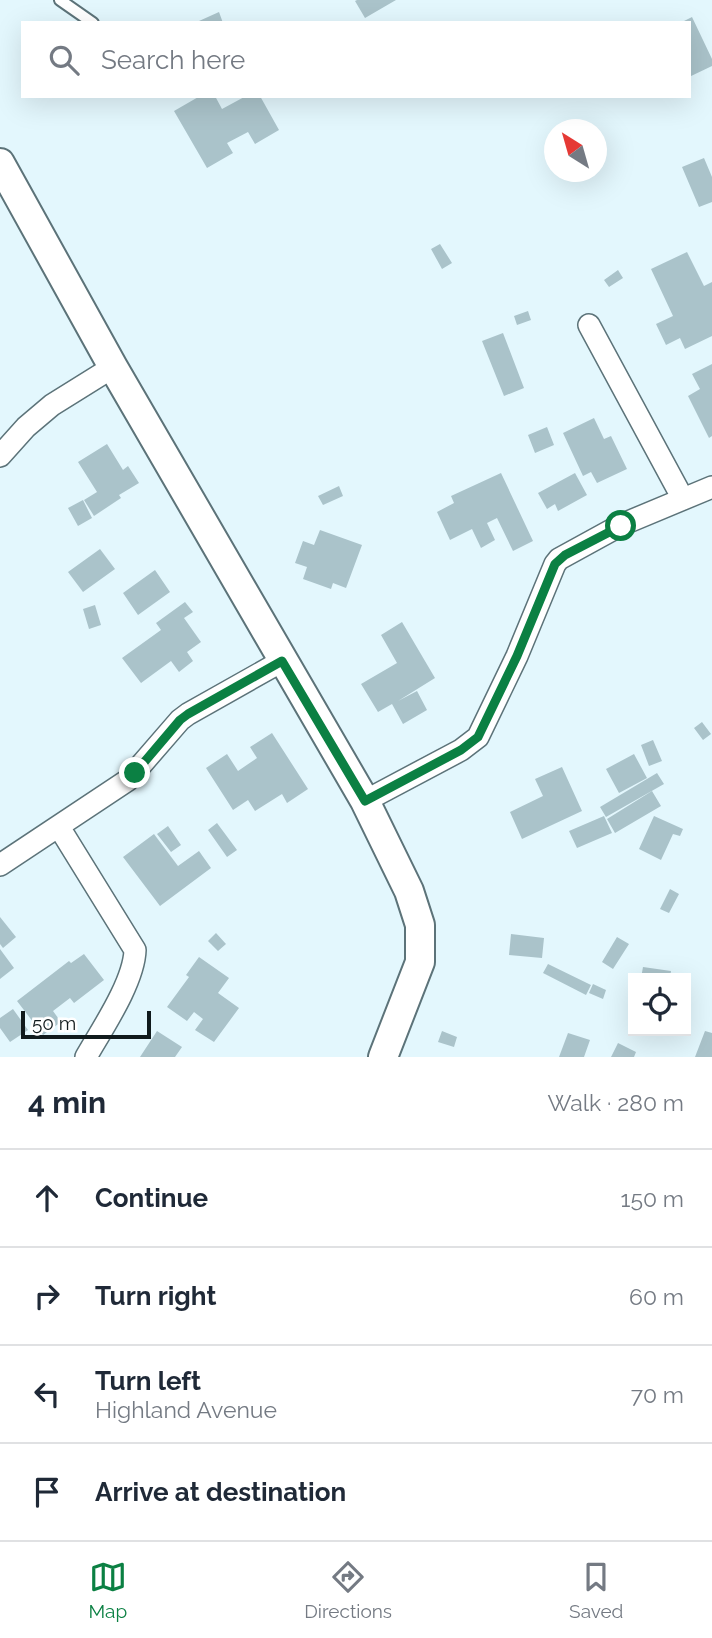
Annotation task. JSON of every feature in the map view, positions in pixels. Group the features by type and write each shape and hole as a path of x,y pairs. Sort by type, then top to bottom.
{"street":[{"path":"0,163 8,199 113,367 365,801 410,891 421,934 420,962 383,1057"},
{"path":"589,325 683,499"},
{"path":"0,456 26,427 52,405 113,367"},
{"path":"365,801 461,750 478,737 559,559 621,526 712,487"},
{"path":"0,865 128,780 188,714 282,661"},
{"path":"59,827 135,950 133,969 86,1057"}],"lane":[{"path":"61,0 90,21"}],"building":[{"path":"396,0 365,18 355,1"},
{"path":"219,12 222,21 199,21"},
{"path":"692,17 712,59 712,66 691,76 691,21 684,21"},
{"path":"197,98 216,98 222,109 242,98 261,98 279,130 255,144 248,132 227,143 233,153 207,168 174,111"},
{"path":"704,158 712,177 712,202 699,207 682,167"},
{"path":"440,244 452,263 442,269 431,249"},
{"path":"687,252 704,286 712,282 712,336 685,349 680,338 666,345 656,324 673,316 651,269"},
{"path":"618,270 623,278 609,287 604,280"},
{"path":"528,311 531,320 517,325 514,316"},
{"path":"503,333 524,388 504,396 482,341"},
{"path":"712,364 712,436 709,438 688,396 700,389 692,374"},
{"path":"594,418 604,439 611,436 627,469 597,483 591,472 583,476 563,433"},
{"path":"547,427 554,445 535,453 528,435"},
{"path":"107,444 123,470 128,466 139,483 119,495 121,498 94,516 84,500 97,492 78,462"},
{"path":"501,473 533,541 513,551 497,518 487,523 495,540 481,548 472,529 450,540 437,512 454,503 451,496"},
{"path":"575,473 587,495 558,511 555,504 547,509 538,493"},
{"path":"339,486 343,496 323,505 318,496"},
{"path":"83,500 92,518 78,526 68,508"},
{"path":"320,530 362,545 346,588 333,583 331,589 303,579 307,567 295,563 303,541 314,545"},
{"path":"100,549 115,569 83,592 68,572"},
{"path":"155,570 170,592 138,615 123,593"},
{"path":"185,602 193,612 184,618 201,642 187,652 193,661 179,672 171,661 141,683 122,658 161,630 156,623"},
{"path":"95,605 101,625 89,629 83,609"},
{"path":"402,622 435,678 398,701 417,691 427,710 403,724 392,704 378,712 361,684 397,663 381,635"},
{"path":"702,722 711,734 703,740 694,728"},
{"path":"272,733 308,789 287,803 282,794 255,811 248,800 233,810 206,768 227,754 238,771 257,758 250,747"},
{"path":"653,740 662,761 649,766 641,745"},
{"path":"634,754 647,778 619,793 606,769"},
{"path":"562,767 582,811 522,839 510,812 543,796 535,779"},
{"path":"657,773 664,784 606,817 600,807"},
{"path":"652,791 661,806 615,833 607,819"},
{"path":"604,816 612,833 577,848 569,831"},
{"path":"654,816 683,829 680,836 673,834 661,860 639,849"},
{"path":"217,823 237,850 227,857 208,830"},
{"path":"168,826 181,845 171,852 157,834"},
{"path":"154,834 178,866 199,851 211,868 160,906 123,857"},
{"path":"670,889 679,894 669,913 660,909"},
{"path":"0,917 16,937 3,948 0,944"},
{"path":"216,933 226,944 218,951 208,941"},
{"path":"511,934 544,938 542,958 509,955"},
{"path":"617,937 629,944 613,969 602,962"},
{"path":"0,949 14,968 0,979"},
{"path":"84,954 104,980 74,1003 70,998 53,1011 61,1022 43,1035 17,1001 69,961 71,963"},
{"path":"199,957 229,978 218,993 239,1008 214,1042 195,1030 203,1019 194,1012 187,1021 167,1007 189,977 186,975"},
{"path":"548,964 591,985 586,995 543,973"},
{"path":"643,967 671,971 671,973 642,973"},
{"path":"593,984 606,990 603,999 589,993"},
{"path":"13,1009 28,1030 10,1042 0,1028 0,1018"},
{"path":"157,1031 182,1047 175,1057 140,1057"},
{"path":"442,1031 457,1037 454,1047 438,1042"},
{"path":"705,1031 712,1033 712,1057 695,1057"},
{"path":"568,1033 590,1040 584,1057 559,1057"},
{"path":"618,1043 636,1052 634,1057 611,1057"}],"route":[{"path":"135,773 180,720 282,661 365,801 461,750 478,737 517,656 555,564 565,555 621,526"}]}
